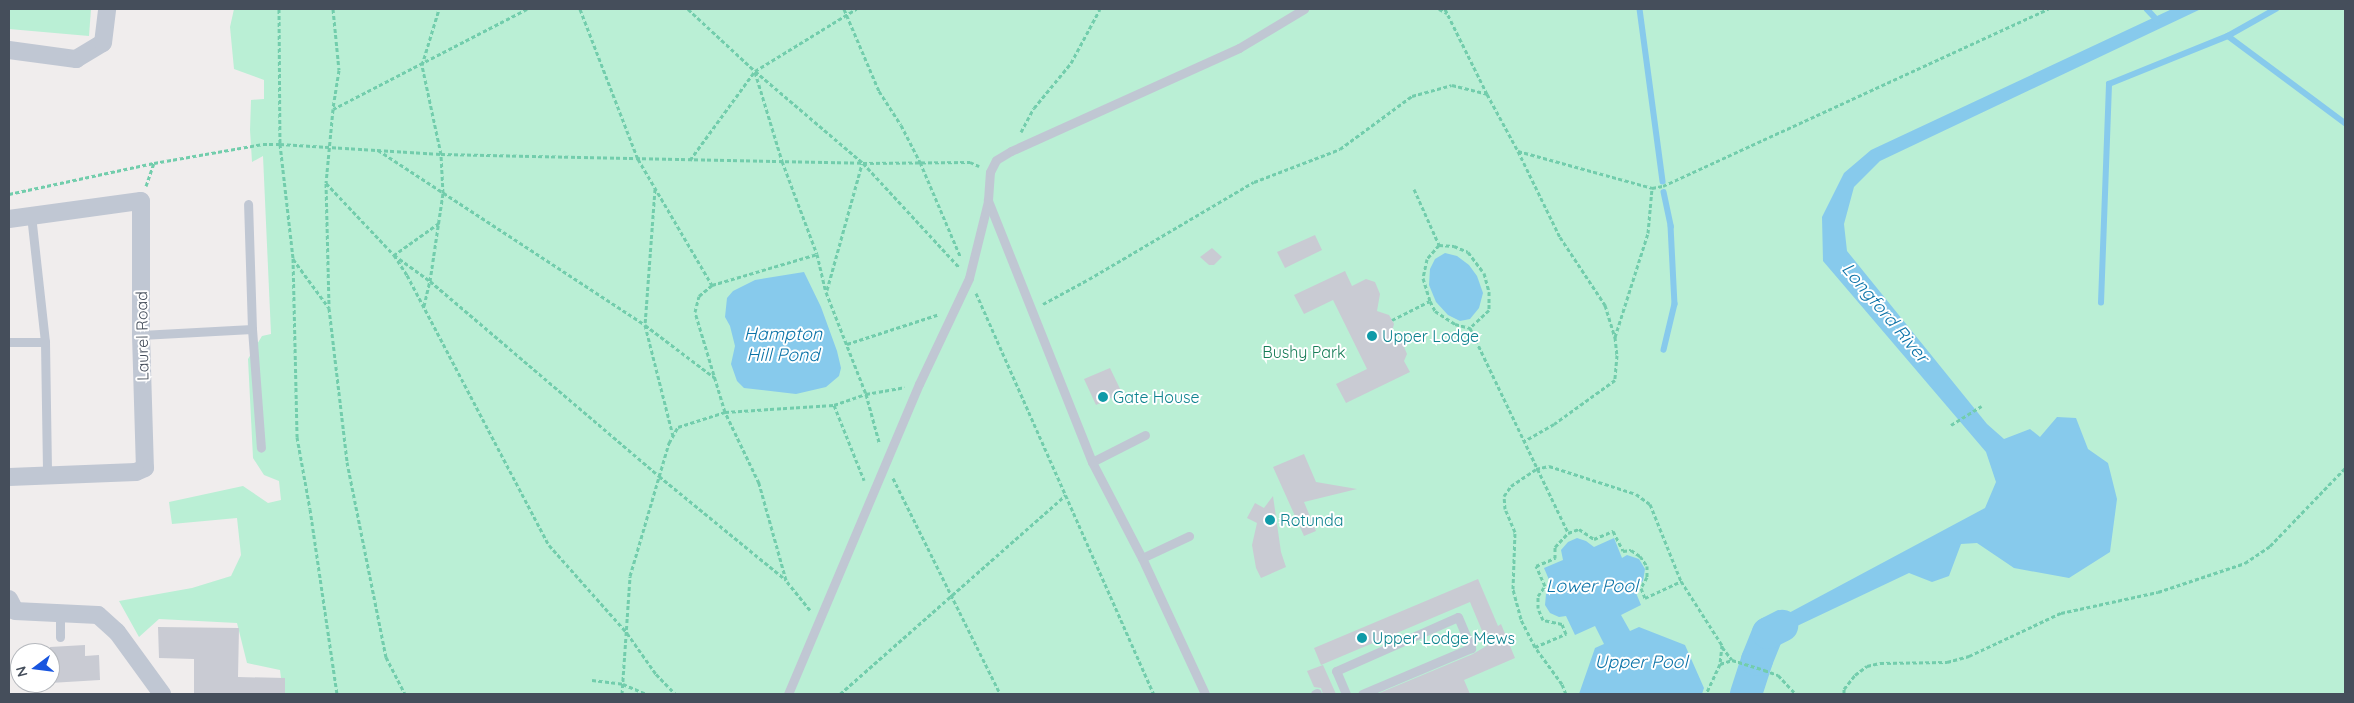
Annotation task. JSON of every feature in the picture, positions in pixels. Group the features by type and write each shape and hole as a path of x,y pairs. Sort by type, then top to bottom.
{"street":[{"path":"9,50 76,59 104,43 107,9"},
{"path":"9,219 141,201"},
{"name":"Laurel Road","path":"9,477 136,472 145,468 141,335 141,201"},
{"path":"9,599 15,611 98,615 117,632 162,694"}],"lane":[{"path":"788,694 919,384 952,310 969,278 988,200 990,172 996,160 1011,150 1239,48 1304,9"},
{"path":"988,200 1092,462 1142,558 1205,694"},
{"path":"248,204 252,329 262,448"},
{"path":"31,215 45,342 47,476"},
{"path":"141,335 252,329"},
{"path":"9,342 45,342"},
{"path":"1092,462 1144,434"},
{"path":"1142,558 1189,536"},
{"path":"60,613 60,637"},
{"path":"1346,694 1337,685 1336,671 1458,618 1471,648 1362,694"}],"path":[{"path":"279,9 280,144 293,258 297,438 337,694"},
{"path":"333,9 339,70 328,146 326,183 329,308 347,462 386,657 405,694"},
{"path":"424,306 430,281 443,193 441,154 422,65 439,9"},
{"path":"333,109 422,65 527,9"},
{"path":"580,9 638,158 712,285"},
{"path":"690,160 755,71 845,11 856,9"},
{"path":"1011,150 1034,108 1071,63 1100,9"},
{"path":"1439,9 1448,14"},
{"path":"1444,9 1518,150 1560,237 1605,305 1615,337 1617,355 1615,380 1554,424 1525,441"},
{"path":"1518,150 1652,188 1663,186 2048,9"},
{"path":"845,11 879,91 901,125 920,162 969,278"},
{"path":"755,71 782,161 817,254 826,292 866,394 885,464 1000,694"},
{"path":"1031,310 1089,279 1254,182 1340,149 1412,96 1452,86 1487,94"},
{"path":"9,194 154,162 263,144 328,146 441,154 862,163 970,162 990,172"},
{"path":"378,150 645,325 716,378"},
{"path":"141,201 154,162"},
{"path":"826,292 862,163"},
{"path":"326,183 394,255 430,281 659,476 786,580 818,620"},
{"path":"655,188 645,325 673,436"},
{"path":"1615,337 1648,233 1652,188"},
{"path":"1414,189 1439,245"},
{"path":"394,255 439,223"},
{"path":"1439,245 1427,259 1423,278 1430,301 1435,311 1455,324 1470,328 1568,533"},
{"path":"1439,245 1454,246 1468,252 1484,273 1489,292 1489,310 1470,328"},
{"path":"786,580 759,483 726,412 695,312 699,296 712,285 817,254"},
{"path":"394,255 424,306 550,545 627,633 656,674 675,694"},
{"path":"293,258 329,308"},
{"path":"1392,320 1430,301"},
{"path":"847,344 952,310"},
{"path":"622,694 630,576 669,443 678,428 726,412 834,405 866,394 919,384"},
{"path":"834,405 871,499"},
{"path":"1951,425 1982,406"},
{"path":"1566,694 1562,684 1535,648 1522,619 1513,589 1515,532 1505,509 1504,496 1511,486 1536,469 1549,466 1636,494 1650,504 1681,581 1732,660"},
{"path":"1844,694 1844,690 1855,675 1867,666 1880,663 1947,662 1969,656 2061,613 2158,592 2245,563 2270,546 2345,468"},
{"path":"840,694 1066,494"},
{"path":"1535,648 1566,634 1562,624 1544,620 1538,608 1538,596 1545,586 1536,566 1555,558 1555,547 1568,533 1578,529 1594,539 1614,531 1623,550 1631,550 1640,556 1647,566 1647,578 1641,588 1645,598 1681,581"},
{"path":"1706,694 1720,664 1722,645"},
{"path":"1720,664 1732,660 1778,675 1796,694"},
{"path":"592,680 623,684 646,694"}],"green space":[{"path":"9,9 91,9 89,36 9,29"},
{"name":"Bushy Park","path":"234,9 2345,9 2345,694 283,694 280,670 247,663 237,623 159,619 139,637 119,601 192,588 231,576 241,555 237,518 172,524 169,502 243,486 268,503 281,500 279,481 264,475 253,458 248,359 262,336 271,334 263,156 252,162 250,130 251,100 264,99 264,80 234,69 230,27"}],"water":[{"path":"2172,9 2201,9 1880,161 1854,187 1844,224 1847,251 1987,424 2004,439 2030,429 2040,437 2057,417 2076,418 2088,449 2108,463 2117,499 2110,552 2069,578 2014,568 1977,543 1961,544 1949,576 1932,582 1909,573 1776,636 1768,666 1757,660 1750,651 1757,630 1985,508 1996,482 1986,452 1823,261 1822,217 1844,173 1871,150"},
{"path":"1445,253 1457,256 1469,265 1477,276 1483,293 1479,308 1470,319 1460,321 1448,315 1436,302 1429,285 1430,269 1435,259"},
{"name":"Hampton Hill Pond","path":"804,272 821,307 837,351 841,368 839,376 826,387 796,394 744,388 737,381 731,364 735,346 730,326 725,317 727,298 733,291 755,280"},
{"path":"1577,538 1586,541 1594,547 1614,538 1622,558 1627,555 1639,559 1645,569 1643,581 1634,588 1641,605 1621,615 1630,631 1639,627 1685,645 1704,688 1702,694 1579,694 1595,648 1604,644 1595,626 1575,635 1566,616 1559,617 1550,613 1545,605 1546,594 1553,589 1544,568 1563,560 1561,550 1568,542"}],"building":[{"path":"1315,235 1322,250 1285,268 1277,252"},
{"path":"1212,248 1222,257 1214,265 1209,265 1200,257"},
{"name":"Upper Lodge","path":"1345,271 1352,286 1366,279 1375,282 1380,294 1377,311 1389,315 1392,320 1394,324 1390,338 1402,342 1407,354 1404,361 1410,372 1346,403 1336,384 1367,369 1333,300 1304,314 1294,295"},
{"name":"Gate House","path":"1110,368 1122,393 1096,405 1084,379"},
{"path":"1304,454 1316,482 1357,489 1304,502 1316,531 1304,536 1273,467"},
{"path":"1273,496 1281,552 1286,567 1261,578 1256,568 1252,545 1257,523 1247,518 1255,503 1264,508"},
{"path":"1478,579 1498,626 1501,624 1515,658 1464,680 1470,694 1377,694 1473,654 1488,645 1470,602 1321,665 1314,648"},
{"path":"158,627 239,628 238,677 285,678 285,694 194,694 194,659 159,658"},
{"path":"85,645 85,656 99,655 100,680 60,682 60,646"},
{"path":"1323,665 1336,694 1323,694 1321,688 1314,687 1307,671"}],"waterway":[{"path":"1640,9 1663,181"},
{"path":"2147,9 2158,21"},
{"path":"2101,303 2109,84 2228,36 2276,9"},
{"path":"2228,36 2345,123"},
{"path":"1664,192 1671,226 1675,304 1664,350"},
{"name":"Longford River","path":"1746,694 1768,633 1782,626"}],"place":[{"name":"Upper Lodge","path":"1372,336"},
{"name":"Gate House","path":"1103,397"},
{"name":"Rotunda","path":"1270,520"},
{"name":"Upper Lodge Mews","path":"1362,638"}],"water label":[{"name":"Lower Pool","path":"1592,586"},
{"name":"Upper Pool","path":"1641,662"}]}
